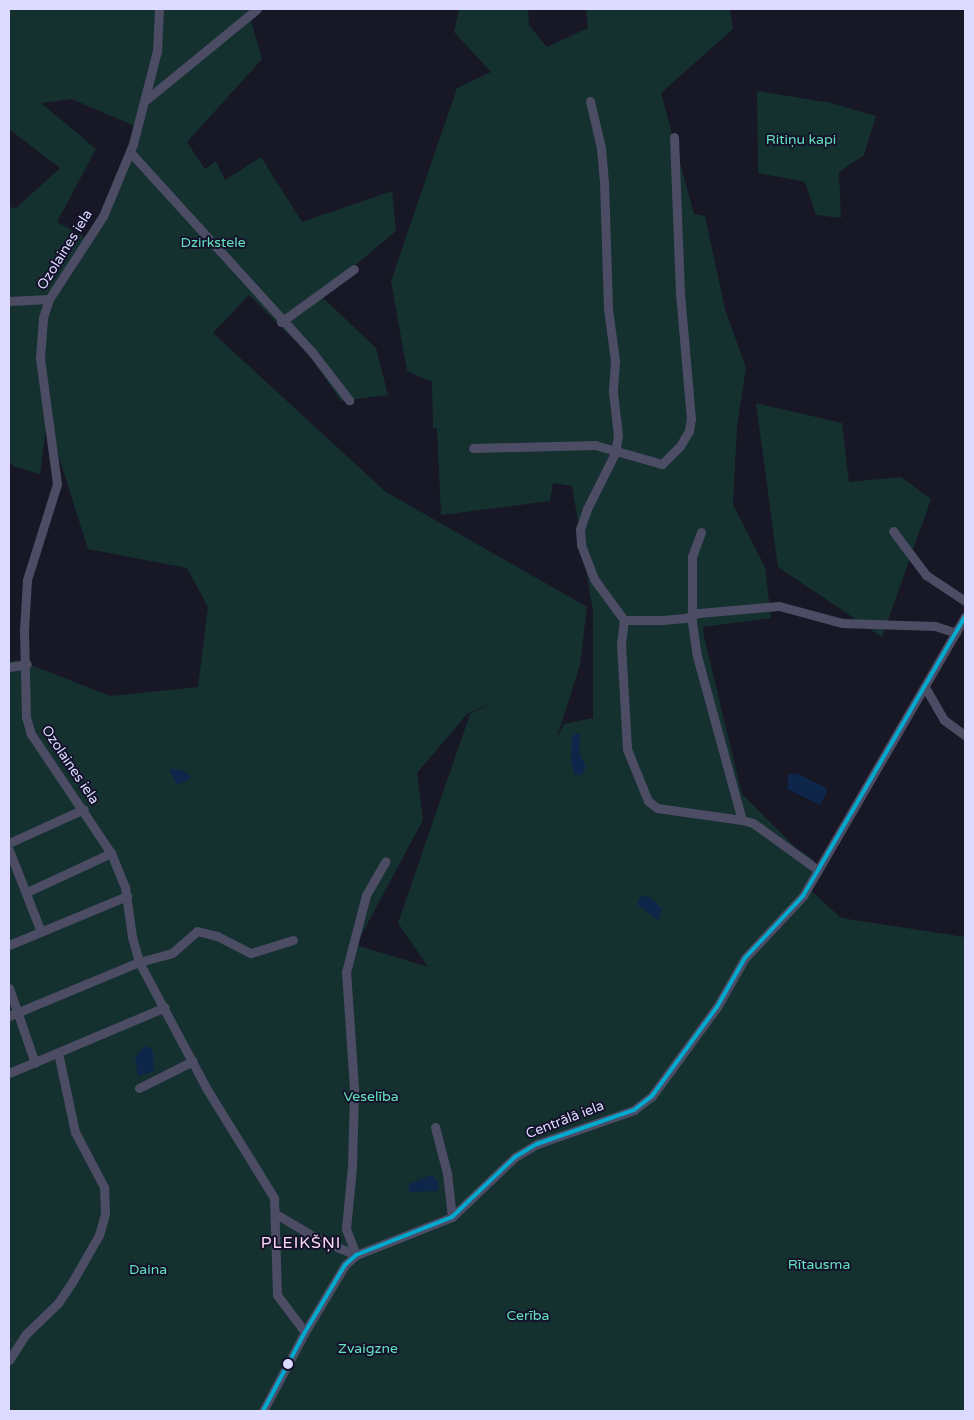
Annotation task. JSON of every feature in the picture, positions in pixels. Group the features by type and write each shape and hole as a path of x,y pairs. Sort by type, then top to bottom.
{"street":[{"name":"Ozolaines iela","path":"159,9 157,51 147,99 130,152 103,216 49,299 41,330 40,358 57,484 27,580 26,717 31,734 84,809 111,853 127,896 132,937 139,962 193,1061 274,1198 276,1214 277,1295 305,1332"},
{"path":"147,99 257,9"},
{"path":"590,101 601,148 604,181 608,309 615,361 613,392 618,435 615,453 587,509 580,529 580,545 594,579 624,620 621,644 627,750 648,801 658,808 753,823 818,870"},
{"path":"473,448 595,445 615,453 662,464 689,431 691,419 680,293 674,137"},
{"path":"130,152 282,322 312,352 349,400"},
{"path":"282,322 354,269"},
{"path":"9,301 49,299"},
{"path":"893,531 926,575 965,601"},
{"path":"701,532 692,557 692,615 697,656 742,820"},
{"path":"624,620 663,620 692,615 780,606 842,623 935,626 956,633"},
{"name":"Centrālā iela","path":"263,1411 305,1332 346,1265 356,1255 452,1217 514,1157 537,1144 634,1110 652,1096 717,1007 745,958 803,896 965,617"},
{"path":"9,667 27,664"},
{"path":"925,687 944,720 965,735"},
{"path":"9,843 84,809"},
{"path":"9,850 41,932"},
{"path":"27,892 111,853"},
{"path":"356,1255 346,1229 352,1167 354,1088 346,972 366,895 386,861"},
{"path":"9,945 127,896"},
{"path":"9,1016 139,962 172,953 197,931 217,936 251,953 293,940"},
{"path":"9,988 19,1011 35,1063"},
{"path":"9,1073 165,1007"},
{"path":"9,1360 26,1334 66,1291 87,1259 105,1214 104,1187 74,1132 58,1053"},
{"path":"139,1088 193,1061"},
{"path":"435,1127 447,1173 452,1217"},
{"path":"276,1214 318,1239 356,1255"}],"green space":[{"path":"9,9 259,9 251,21 262,59 187,142 205,169 216,161 225,180 261,157 302,222 392,191 396,231 320,295 376,348 388,395 341,401 309,355 249,295 213,333 386,492 587,607 580,665 556,740 564,724 593,718 593,611 572,486 553,483 550,501 441,515 437,428 433,428 432,382 407,371 391,281 457,88 491,72 454,32 459,9 528,9 529,25 547,47 588,28 586,9 730,9 733,29 661,93 694,214 705,216 725,309 746,368 737,426 733,505 765,567 771,618 703,627 704,637 742,794 795,847 814,860 812,864 818,870 807,887 841,918 965,937 965,1411 9,1411 9,662 17,660 111,696 198,687 208,607 187,568 88,549 49,426 46,427 40,474 15,467 9,461 9,207 16,208 60,168 9,129","holes":["72,99 139,128 102,216 107,222 103,219 88,239 57,222 96,149 41,103","499,700 470,714 398,923 428,967 356,945 423,820 417,773 467,714"]},
{"name":"Ritiņu kapi","path":"757,91 831,103 876,116 864,155 839,172 841,218 816,215 805,182 758,173"},
{"path":"756,403 842,423 849,482 901,477 931,499 882,637 778,567"}],"water":[{"path":"576,733 580,734 579,752 586,768 581,775 574,774 571,760 572,737"},
{"path":"169,769 181,770 190,775 190,779 177,785"},
{"path":"796,773 826,788 827,792 820,805 787,789 788,775"},
{"path":"641,896 650,897 662,909 658,920 637,904"},
{"path":"144,1046 151,1048 153,1053 154,1071 138,1076 135,1058"},
{"path":"431,1175 438,1181 438,1191 409,1192 409,1184"}],"transit line":[{"path":"263,1411 305,1332 345,1265 356,1255 452,1217 515,1157 537,1144 634,1110 652,1096 717,1007 745,958 803,896 965,617"}],"district":[{"name":"PLEIKŠŅI","path":"301,1243"}],"park label":[{"name":"Dzirkstele","path":"213,243"},
{"name":"Veselība","path":"371,1097"},
{"name":"Rītausma","path":"819,1265"},
{"name":"Daina","path":"148,1270"},
{"name":"Cerība","path":"528,1316"},
{"name":"Zvaigzne","path":"368,1349"}]}
